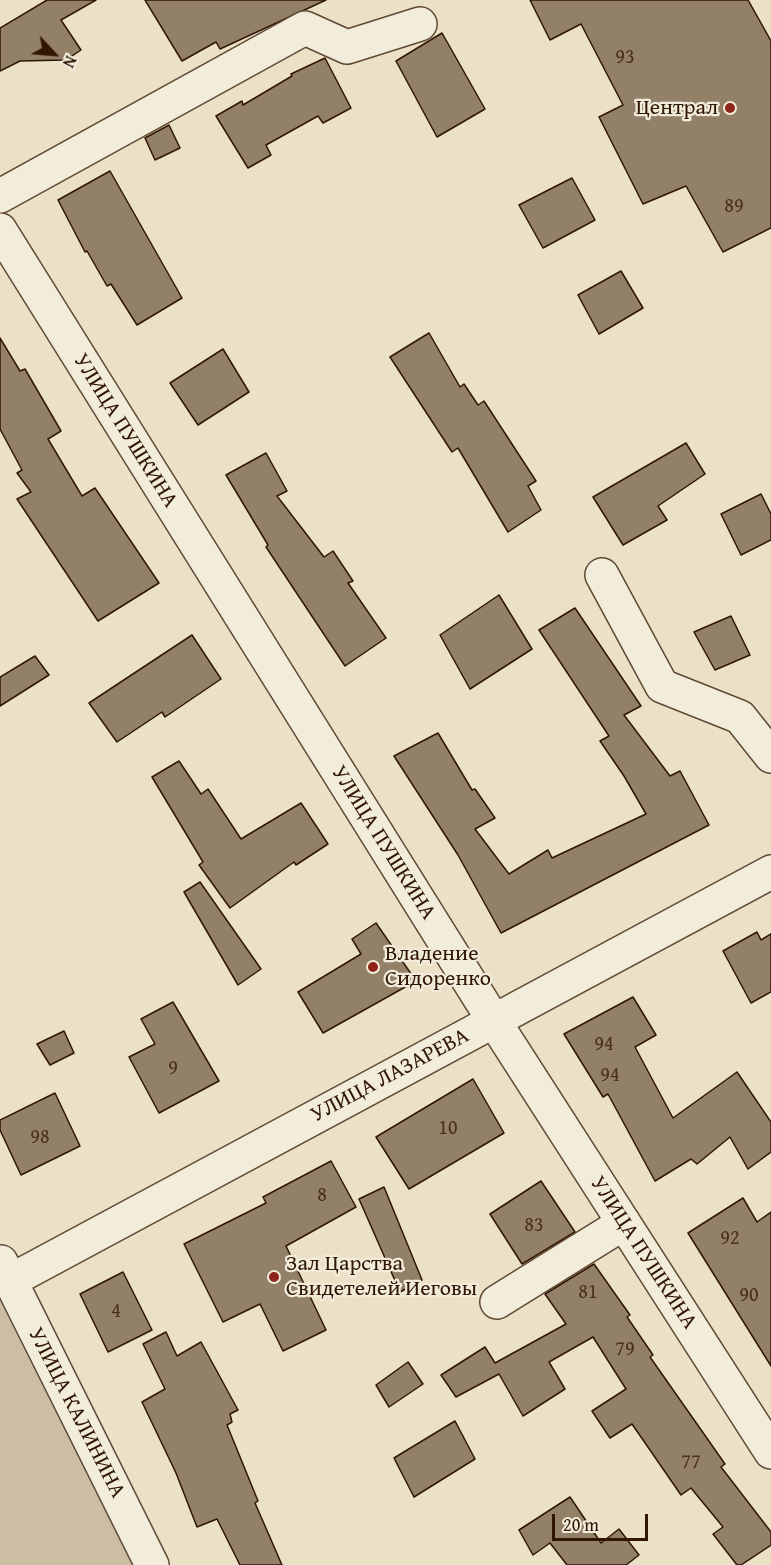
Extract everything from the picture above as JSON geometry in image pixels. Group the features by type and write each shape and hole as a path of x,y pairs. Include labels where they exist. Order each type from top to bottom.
{"street":[{"path":"0,196 305,28 347,47 420,24"},
{"name":"УЛИЦА ПУШКИНА","path":"0,230 494,1021 771,1452"},
{"path":"602,575 662,686 740,717 771,756"},
{"name":"УЛИЦА ЛАЗАРЕВА","path":"5,1271 494,1021 771,872"},
{"path":"497,1302 624,1222"},
{"name":"УЛИЦА КАЛИНИНА","path":"5,1271 152,1565"}],"shaded area":[{"path":"0,1296 132,1565 0,1565"}],"building":[{"path":"47,0 96,0 61,20 81,50 66,60 20,61 0,71 0,28"},
{"path":"145,0 326,0 220,49 216,42 182,61"},
{"path":"530,0 748,0 771,41 771,228 723,252 686,186 643,204 599,117 623,105 581,24 550,40"},
{"path":"442,33 485,109 437,137 396,61"},
{"path":"325,58 351,108 323,123 318,116 266,145 271,155 248,168 216,116 242,101 243,105 292,76 291,74"},
{"path":"169,125 180,148 155,160 145,138"},
{"path":"110,171 182,298 137,325 111,284 107,286 87,251 85,252 58,200"},
{"path":"572,178 595,220 543,248 519,205"},
{"path":"621,271 643,308 599,334 578,295"},
{"path":"429,333 460,387 464,384 478,405 484,401 536,481 528,486 541,510 508,532 458,448 452,452 390,357"},
{"path":"0,338 20,371 25,369 61,431 48,439 82,496 95,488 159,583 98,621 17,499 31,492 17,473 22,470 0,429"},
{"path":"223,349 249,392 198,425 170,383"},
{"path":"686,443 705,474 658,506 667,520 623,545 593,497"},
{"path":"266,453 287,491 277,496 324,557 333,551 353,581 348,583 386,638 345,666 266,547 268,545 226,475"},
{"path":"761,494 771,514 771,540 741,555 721,514"},
{"path":"499,595 532,649 470,689 440,635"},
{"path":"575,608 641,706 624,715 670,776 680,771 709,825 501,933 458,855 394,756 438,733 472,790 475,789 495,818 475,829 509,874 548,850 552,858 646,814 600,741 609,736 539,630"},
{"path":"731,616 750,655 715,670 694,632"},
{"path":"192,635 221,679 165,717 162,712 117,742 89,703"},
{"path":"35,656 49,675 0,706 0,677"},
{"path":"179,761 201,794 208,789 241,839 301,803 328,844 296,865 294,862 230,908 199,865 203,862 152,777"},
{"path":"200,882 261,969 238,985 184,892"},
{"name":"Владение Сидоренко","path":"376,923 416,981 323,1033 298,992 361,954 352,939"},
{"path":"757,932 761,940 771,934 771,992 751,1003 723,951"},
{"path":"633,997 656,1035 635,1047 673,1118 737,1072 771,1122 771,1152 748,1169 730,1137 697,1164 691,1159 655,1181 608,1094 603,1097 564,1034"},
{"path":"173,1002 219,1081 159,1113 129,1057 155,1044 141,1019"},
{"path":"64,1031 74,1053 50,1065 37,1044"},
{"path":"473,1079 504,1133 409,1189 376,1137"},
{"path":"55,1093 80,1146 21,1175 0,1130 0,1120"},
{"path":"331,1161 356,1207 286,1246 326,1330 283,1351 260,1304 223,1322 184,1244 266,1203 263,1197"},
{"path":"541,1181 575,1232 522,1264 490,1214"},
{"path":"384,1187 422,1280 400,1292 359,1199"},
{"path":"743,1198 757,1222 771,1212 771,1366 688,1233"},
{"path":"594,1264 630,1315 627,1317 653,1355 650,1357 725,1464 721,1467 771,1532 771,1545 741,1565 737,1565 713,1534 723,1527 691,1488 681,1495 632,1424 610,1438 592,1411 626,1389 593,1337 549,1362 565,1389 523,1416 499,1374 456,1397 441,1375 485,1347 495,1363 566,1324 545,1294"},
{"path":"123,1272 152,1330 108,1352 80,1294"},
{"path":"166,1332 177,1356 201,1342 238,1410 230,1414 232,1422 227,1425 258,1501 255,1503 282,1565 240,1565 217,1519 197,1527 176,1473 142,1402 165,1389 143,1344"},
{"path":"408,1362 423,1384 389,1407 376,1385"},
{"path":"455,1421 475,1459 414,1497 394,1458"},
{"path":"570,1497 601,1543 619,1529 639,1555 626,1565 567,1565 550,1543 533,1555 519,1530"}],"place":[{"name":"Централ","path":"730,108"},
{"name":"Владение Сидоренко","path":"373,967"},
{"name":"Зал Царства Свидетелей Иеговы","path":"274,1277"}]}
